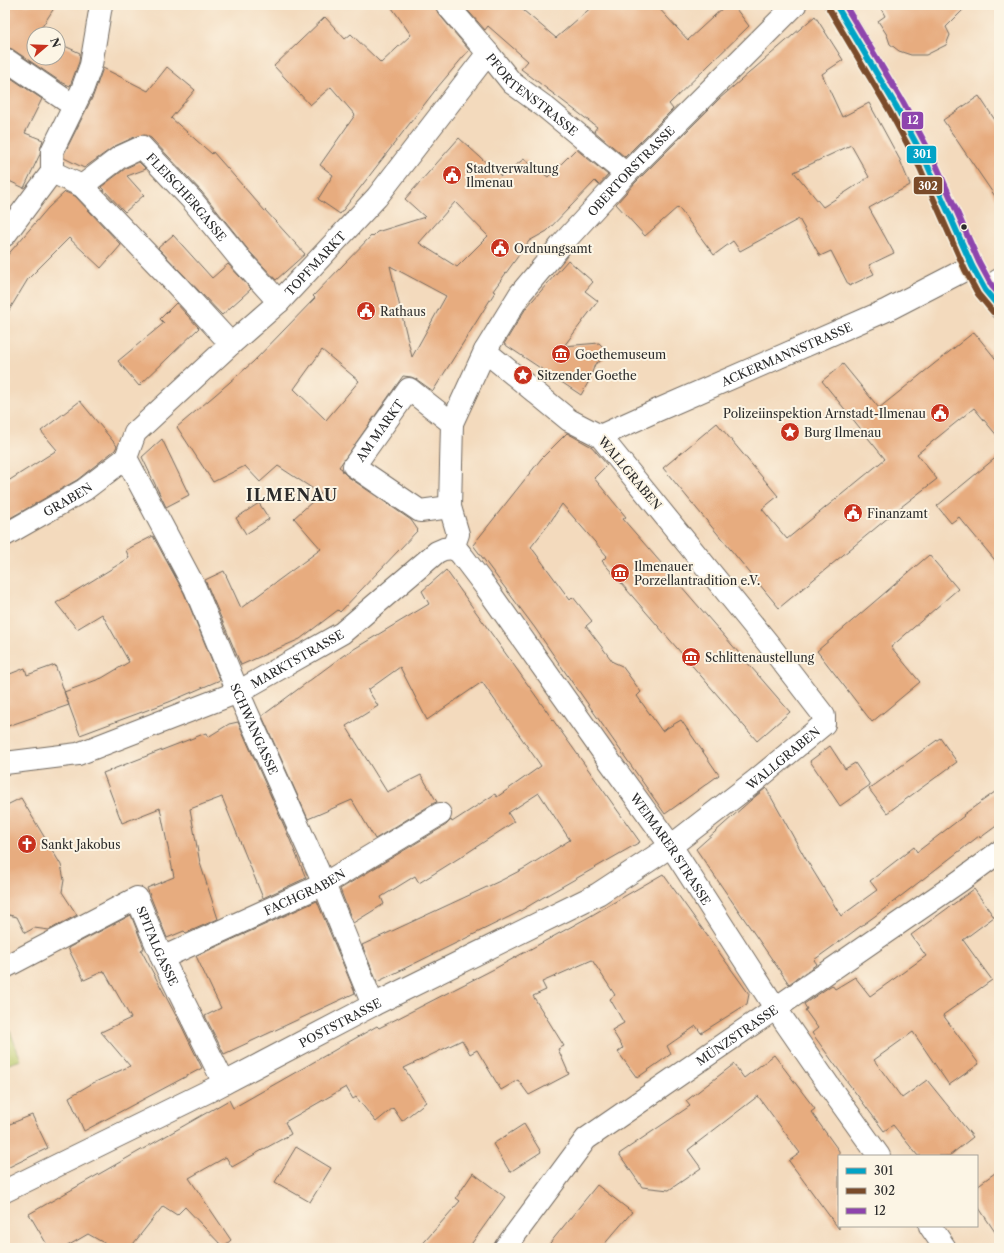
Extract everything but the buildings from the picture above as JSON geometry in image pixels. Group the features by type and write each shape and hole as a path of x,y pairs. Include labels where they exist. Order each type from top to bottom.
{"street":[{"path":"5,235 52,172 52,151 82,90 91,65 101,5"},
{"name":"PFORTENSTRASSE","path":"447,5 512,83 545,107 626,174"},
{"name":"OBERTORSTRASSE","path":"485,351 520,294 562,244 626,174 795,5"},
{"path":"836,5 896,106 927,164 972,266 992,285 999,307"},
{"name":"TOPFMARKT","path":"126,458 135,433 231,344 279,302 377,197 488,53"},
{"path":"5,59 74,106"},
{"name":"FLEISCHERGASSE","path":"82,186 120,157 142,146 192,200 240,260 279,302"},
{"path":"52,172 82,186 176,283 231,344"},
{"name":"ACKERMANNSTRASSE","path":"600,436 887,310 972,266"},
{"path":"453,548 458,534 450,507 452,423 485,351"},
{"name":"WALLGRABEN","path":"485,351 568,420 600,436 767,642 824,716 824,724 761,776 671,846"},
{"name":"AM MARKT","path":"450,507 420,511 354,466 409,389 452,423"},
{"name":"GRABEN","path":"5,534 84,490 126,458"},
{"name":"SCHWANGASSE","path":"126,458 195,588 238,692 324,884 373,1005"},
{"name":"WEIMARER STRASSE","path":"453,548 459,552 485,586 600,749 671,846 776,1009 878,1155"},
{"name":"MARKTSTRASSE","path":"5,763 78,754 238,692 342,633 437,552 444,549 453,548"},
{"name":"FACHGRABEN","path":"162,958 324,884 440,814"},
{"name":"POSTSTRASSE","path":"5,1191 224,1083 373,1005 598,894 671,846"},
{"name":"MÜNZSTRASSE","path":"505,1248 586,1139 960,882 999,852"},
{"name":"SPITALGASSE","path":"5,967 137,898 162,958 224,1083"},
{"path":"931,1227 945,1248"}],"green space":[{"path":"5,1021 21,1060 5,1065"}],"transit line":[{"name":"301","path":"836,5 896,106 927,164 972,266 985,290 999,307"},
{"name":"12","path":"845,5 903,102 934,160 979,262 992,286 999,294"},
{"name":"302","path":"829,9 889,110 920,168 965,270 978,294 993,312"}],"place":[{"name":"Stadtverwaltung Ilmenau","path":"452,175"},
{"name":"Ordnungsamt","path":"500,248"},
{"name":"Rathaus","path":"366,311"},
{"name":"Goethemuseum","path":"561,354"},
{"name":"Sitzender Goethe","path":"523,375"},
{"name":"Polizeiinspektion Arnstadt-Ilmenau","path":"940,413"},
{"name":"Burg Ilmenau","path":"790,432"},
{"name":"Finanzamt","path":"853,513"},
{"name":"Ilmenauer Porzellantradition e.V.","path":"620,573"},
{"name":"Schlittenaustellung","path":"691,657"},
{"name":"Sankt Jakobus","path":"27,844"}],"district":[{"name":"ILMENAU","path":"292,495"}]}
